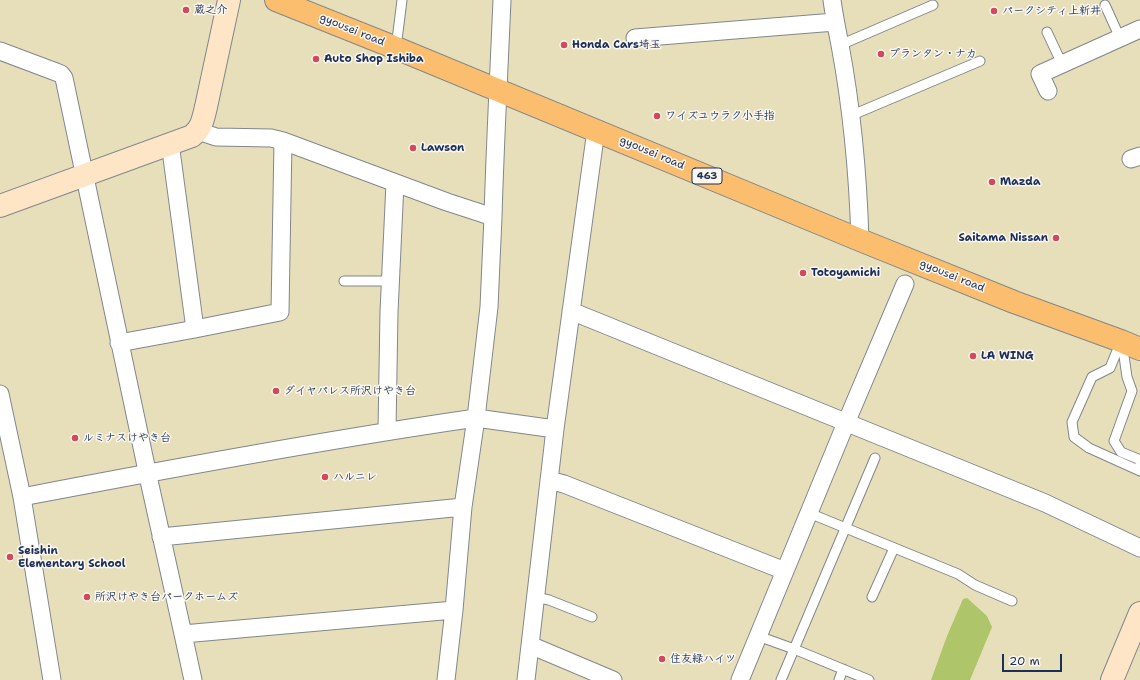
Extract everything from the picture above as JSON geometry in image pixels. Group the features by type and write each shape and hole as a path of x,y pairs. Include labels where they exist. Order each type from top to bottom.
{"highway":[{"name":"gyousei road","path":"276,0 596,130 860,240 1014,302 1131,345"}],"street":[{"path":"0,206 192,136 198,131 202,123 206,107 229,0"},
{"path":"446,680 463,506 476,418 489,307 502,0"},
{"path":"832,0 850,116 856,168 860,240"},
{"path":"635,38 835,22"},
{"path":"1048,91 1040,74 1140,29"},
{"path":"0,52 61,74 64,78 119,343 193,680"},
{"path":"526,680 555,429 596,130"},
{"path":"198,131 216,137 271,138 283,141 447,202 492,217"},
{"path":"119,343 280,312 283,141"},
{"path":"170,143 195,329"},
{"path":"387,430 390,281 395,183"},
{"path":"740,680 905,284"},
{"path":"571,311 1045,503 1140,548"},
{"path":"0,394 3,423 22,497 52,680"},
{"path":"22,497 387,430 476,418 555,429"},
{"path":"549,480 564,484 785,572"},
{"path":"161,537 463,506"},
{"path":"183,634 454,610"},
{"path":"1112,680 1140,613"},
{"path":"530,645 613,680"}],"lane":[{"path":"396,48 402,0"},
{"path":"840,45 933,4"},
{"path":"1105,5 1120,38"},
{"path":"1047,32 1062,64"},
{"path":"850,116 980,61"},
{"path":"344,281 390,281"},
{"path":"1131,345 1127,377 1132,391 1114,441 1121,452 1138,459 1140,462"},
{"path":"1131,345 1110,368 1092,377 1072,422 1074,437 1089,448 1140,471"},
{"path":"781,680 875,458"},
{"path":"809,513 958,574 975,585 1012,600"},
{"path":"872,597 894,548"},
{"path":"535,597 549,600 592,617"},
{"path":"758,636 869,680"},
{"path":"839,680 843,669"}],"green space":[{"path":"967,598 987,616 992,627 970,680 931,680 947,636 963,599"}],"place":[{"name":"蔵之介","path":"186,10"},
{"name":"パークシティ上新井","path":"994,11"},
{"name":"Honda Cars埼玉","path":"564,45"},
{"name":"プランタン・ナカ","path":"881,54"},
{"name":"Auto Shop Ishiba","path":"316,59"},
{"name":"ワイズユウラク小手指","path":"657,116"},
{"name":"Lawson","path":"413,148"},
{"name":"Mazda","path":"992,182"},
{"name":"Saitama Nissan","path":"1056,238"},
{"name":"Totoyamichi","path":"803,273"},
{"name":"LA WING","path":"973,356"},
{"name":"ダイヤパレス所沢けやき台","path":"276,391"},
{"name":"ルミナスけやき台","path":"75,438"},
{"name":"ハルニレ","path":"325,477"},
{"name":"Seishin Elementary School","path":"10,557"},
{"name":"所沢けやき台パークホームズ","path":"87,597"},
{"name":"住友緑ハイツ","path":"662,659"}]}
